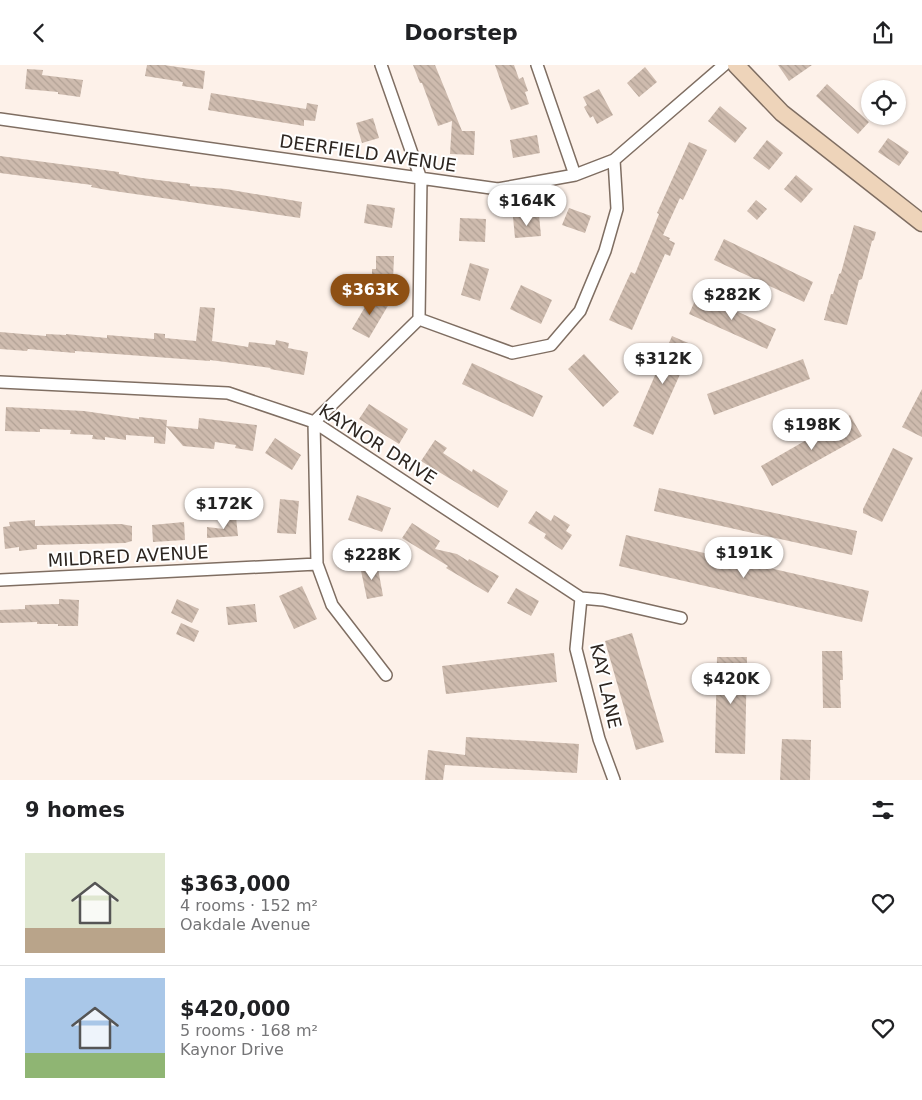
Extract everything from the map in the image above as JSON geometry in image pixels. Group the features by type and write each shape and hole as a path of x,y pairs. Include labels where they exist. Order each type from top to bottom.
{"street":[{"path":"381,65 421,179 419,319 314,422 317,563 332,605 386,675"},
{"path":"537,65 575,175"},
{"name":"DEERFIELD AVENUE","path":"0,119 498,189 575,175 614,160 724,65"},
{"path":"736,65 782,113 922,223"},
{"path":"419,319 512,353 551,345 580,311 605,251 616,209 614,160"},
{"name":"KAYNOR DRIVE","path":"0,382 228,393 314,422 581,598 603,600 681,618"},
{"name":"MILDRED AVENUE","path":"0,580 317,563"},
{"name":"KAY LANE","path":"581,598 576,649 599,739 614,780"}],"building":[{"path":"147,65 164,65 205,71 203,89 182,86 183,82 145,76"},
{"path":"413,65 435,65 462,131 475,131 474,155 450,154 452,121 438,126 422,83 420,83"},
{"path":"495,65 514,65 519,79 523,77 528,91 525,92 529,104 511,110"},
{"path":"778,65 812,65 789,81"},
{"path":"645,67 657,82 639,97 627,83"},
{"path":"27,69 43,70 42,75 83,80 80,97 58,94 58,92 25,89"},
{"path":"827,84 861,115 861,125 866,125 858,134 816,96"},
{"path":"599,89 613,115 597,124 593,116 590,118 584,107 587,105 583,97"},
{"path":"211,93 306,109 307,103 318,105 315,121 304,120 304,126 208,110"},
{"path":"720,106 747,128 735,143 708,121"},
{"path":"373,118 379,138 362,143 356,123"},
{"path":"537,135 540,153 513,158 510,140"},
{"path":"888,138 909,152 899,166 878,152"},
{"path":"767,140 783,153 769,170 753,158"},
{"path":"689,142 707,150 683,200 680,198 663,235 675,243 670,256 665,254 632,330 609,320 631,272 635,274 659,214 657,213"},
{"path":"0,156 119,172 119,174 142,178 190,184 190,186 226,189 302,202 300,218 107,190 91,187 92,185 0,173"},
{"path":"796,175 813,189 801,203 784,189"},
{"path":"756,200 767,209 757,220 747,211"},
{"path":"367,204 395,208 392,228 364,223"},
{"path":"569,208 591,216 585,233 562,225"},
{"path":"539,215 541,236 515,238 513,217"},
{"path":"460,218 486,219 485,242 459,241"},
{"path":"854,225 876,232 862,279 859,280 847,325 824,320 831,294 833,294 839,274 841,273"},
{"path":"724,239 813,282 804,302 714,260"},
{"path":"376,256 394,256 393,280 372,280 372,269 376,269"},
{"path":"470,263 489,269 480,301 461,295"},
{"path":"521,285 552,300 541,324 510,309"},
{"path":"698,294 776,329 767,349 689,314"},
{"path":"372,295 389,304 369,338 352,329"},
{"path":"200,307 215,308 212,341 248,347 249,342 275,345 276,340 289,343 288,348 308,352 304,375 271,368 210,360 75,351 75,353 0,349 0,332 46,336 46,334 66,334 107,338 107,335 154,339 154,333 165,334 165,338 196,341"},
{"path":"672,336 693,345 653,435 633,426"},
{"path":"584,354 619,392 603,407 568,369"},
{"path":"803,359 810,379 714,415 707,394"},
{"path":"472,363 543,396 533,417 462,384"},
{"path":"922,389 922,437 902,427"},
{"path":"369,404 408,429 399,444 359,419"},
{"path":"6,407 84,411 139,419 139,417 167,420 165,444 154,443 154,437 126,435 126,440 105,437 105,440 92,439 93,435 70,434 71,430 40,429 40,432 5,431"},
{"path":"850,415 862,436 772,486 761,466"},
{"path":"199,418 257,425 253,451 235,448 236,445 215,442 214,449 183,446 166,426 198,429"},
{"path":"275,438 301,455 292,470 265,453"},
{"path":"435,440 447,448 443,453 472,472 473,469 508,491 498,508 421,461"},
{"path":"893,448 913,458 882,522 863,513 863,509"},
{"path":"659,488 857,531 852,555 654,511"},
{"path":"357,495 391,508 382,532 348,520"},
{"path":"280,499 299,501 296,534 277,533"},
{"path":"536,511 551,521 554,515 570,525 566,531 572,535 562,550 544,538 546,534 528,523"},
{"path":"236,517 238,536 207,538 207,527 224,529 226,518"},
{"path":"35,520 35,526 121,524 132,526 132,541 125,543 37,545 37,549 19,551 19,547 5,549 3,527 10,526 9,522"},
{"path":"184,522 185,540 153,542 152,525"},
{"path":"412,523 440,541 435,549 457,554 468,561 469,559 499,576 488,593 446,568 448,566 402,538"},
{"path":"626,535 869,591 862,622 619,566"},
{"path":"377,563 383,596 367,599 360,566"},
{"path":"302,586 317,619 294,629 279,596"},
{"path":"516,588 539,601 531,616 507,603"},
{"path":"59,599 79,600 78,626 37,624 37,622 0,623 0,610 25,609 25,605 59,604"},
{"path":"177,599 199,609 192,623 171,613"},
{"path":"255,604 257,622 228,625 226,607"},
{"path":"181,623 199,631 194,642 176,634"},
{"path":"632,633 664,742 636,750 605,641"},
{"path":"822,651 842,651 843,680 840,680 841,708 823,708"},
{"path":"554,653 557,682 446,694 442,666"},
{"path":"717,657 747,657 745,754 715,753"},
{"path":"466,737 579,744 577,773 445,765 443,780 425,780 428,750 465,755"},
{"path":"782,739 811,740 810,780 780,780"}]}
